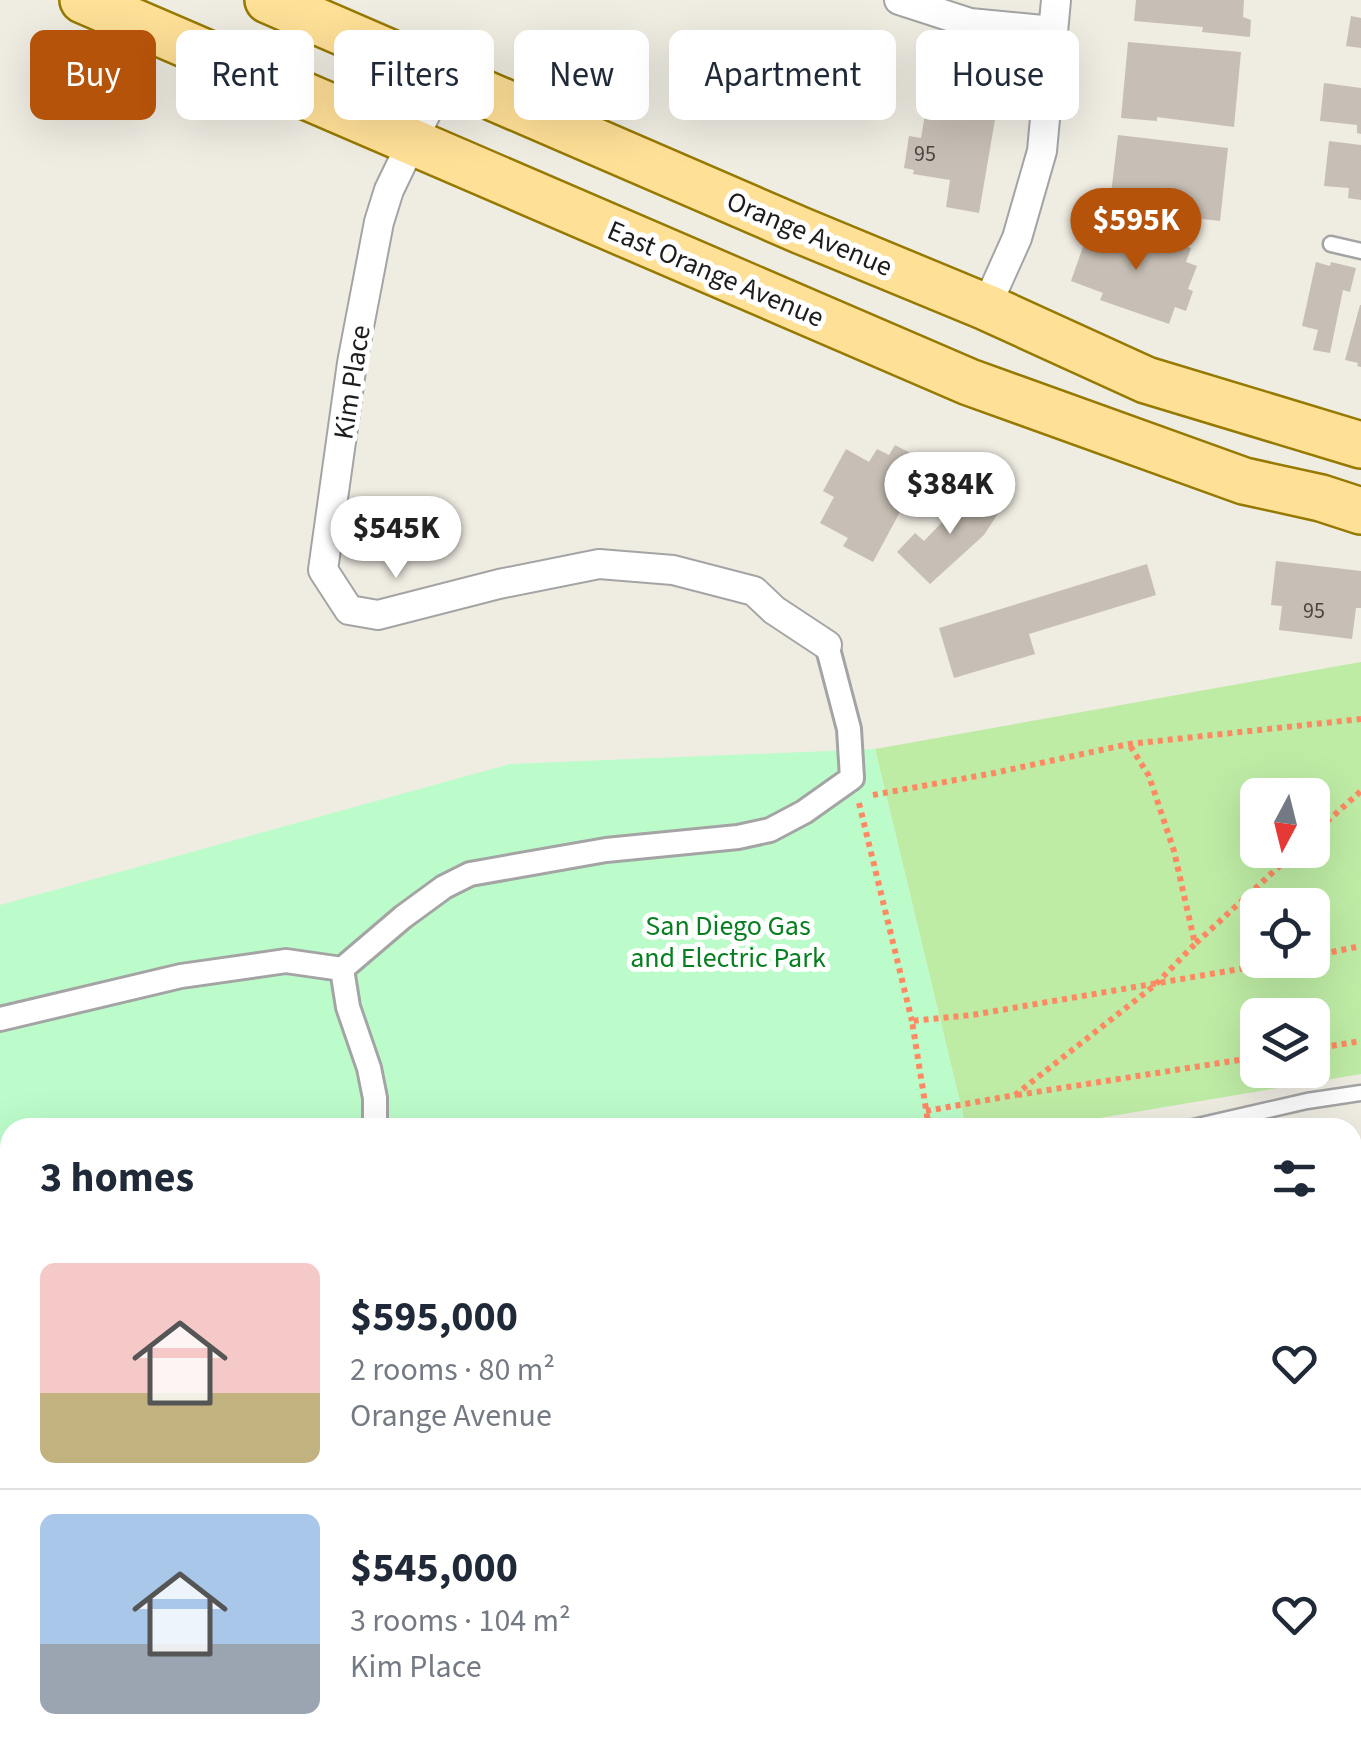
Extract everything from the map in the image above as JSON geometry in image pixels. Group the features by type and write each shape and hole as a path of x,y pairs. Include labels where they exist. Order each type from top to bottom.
{"main road":[{"name":"East Orange Avenue","path":"83,0 955,376 1244,481 1321,498 1361,512"},
{"name":"Orange Avenue","path":"268,0 337,30"},
{"name":"Orange Avenue","path":"494,98 986,306 1146,380 1361,445"},
{"path":"955,376 986,306"}],"street":[{"path":"899,0 970,24 1041,30"},
{"path":"1053,30 1056,0"},
{"name":"Kim Place","path":"423,120 379,222 352,363 323,570 350,610 378,616 499,584 599,564 673,570 754,591 774,610 827,645"},
{"path":"986,306 1016,238 1042,151 1045,120"},
{"path":"0,1019 181,976 286,961 342,969 403,916 470,874 606,850 770,830 804,812 852,778 849,729 827,645"},
{"path":"342,969 348,1007 369,1068 375,1118"}],"lane":[{"path":"1331,244 1361,251"},
{"path":"1231,1118 1307,1100 1361,1093"}],"path":[{"path":"927,1118 912,1021 857,798 1129,744 1361,720"},
{"path":"1129,744 1149,776 1174,850 1195,944"},
{"path":"1330,819 1361,791"},
{"path":"1015,1095 1155,985 1277,868"},
{"path":"1330,952 1361,946"},
{"path":"912,1021 972,1015 1240,969"},
{"path":"1330,1046 1361,1041"},
{"path":"926,1111 1240,1060"}],"green space":[{"path":"1361,662 1361,1074 1330,1079 1330,998 1240,998 1240,1088 1278,1088 1099,1118 964,1118 875,749"},
{"name":"San Diego Gas and Electric Park","path":"875,749 964,1118 0,1118 0,905 510,764"}],"building":[{"path":"1136,0 1244,0 1243,17 1251,20 1250,37 1202,32 1203,27 1134,21"},
{"path":"1351,16 1361,18 1361,48 1346,46"},
{"path":"1128,42 1241,52 1234,127 1157,117 1157,121 1121,118"},
{"path":"1324,83 1361,88 1361,134 1357,133 1357,125 1320,121"},
{"path":"924,120 995,120 979,213 946,207 950,180 913,174 914,170 904,168 909,136 921,138"},
{"path":"1118,135 1228,148 1220,221 1177,216 1178,210 1110,202"},
{"path":"1329,141 1361,145 1361,200 1348,198 1349,188 1324,186"},
{"path":"1092,221 1169,249 1171,242 1191,248 1186,262 1197,266 1188,289 1193,291 1186,311 1175,307 1169,324 1100,300 1103,293 1071,281"},
{"path":"1316,262 1356,268 1350,292 1343,290 1330,353 1313,350 1318,330 1302,326"},
{"path":"1361,305 1361,367 1345,360"},
{"path":"895,445 918,457 911,469 930,480 917,504 907,499 873,562 843,546 848,538 820,523 834,497 823,491 846,449 869,462 877,449 889,455"},
{"path":"975,488 999,512 984,535 930,584 897,552 915,533 924,541"},
{"path":"1276,561 1361,571 1361,608 1356,608 1352,639 1279,630 1282,606 1271,605"},
{"path":"1147,564 1156,595 1029,634 1035,654 954,678 939,628"}]}
